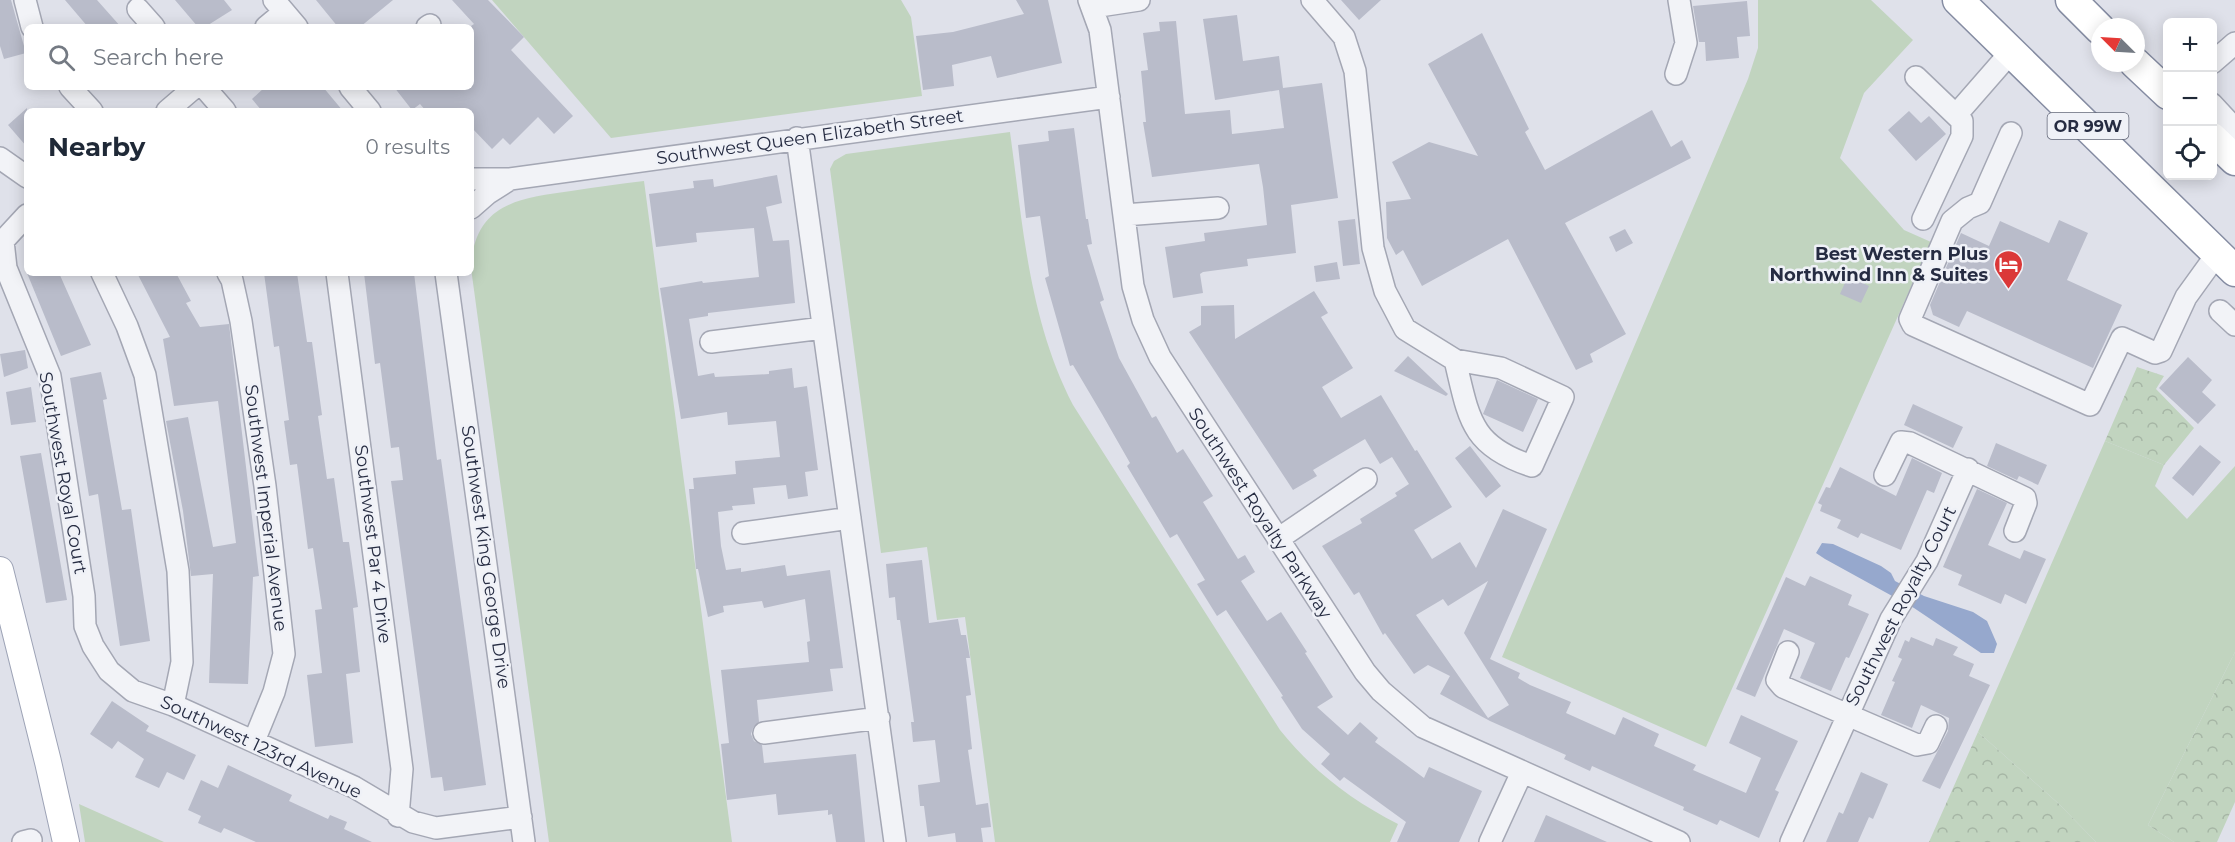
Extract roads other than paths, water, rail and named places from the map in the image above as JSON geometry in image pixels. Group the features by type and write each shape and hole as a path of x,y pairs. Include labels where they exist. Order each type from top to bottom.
{"highway":[{"name":"OR 99W","path":"1958,0 2226,262"},
{"path":"2071,0 2091,20"},
{"path":"2145,72 2163,89"},
{"path":"2217,143 2235,160"}],"main road":[{"path":"1,577 66,842"}],"street":[{"path":"25,0 31,24"},
{"path":"1091,4 1139,0"},
{"path":"1312,0 1344,37 1355,71 1373,248 1385,291 1405,329 1455,360 1501,368 1563,397 1532,466 1493,449 1477,432 1468,414 1455,360"},
{"path":"1676,74 1686,43 1679,0"},
{"name":"Southwest Royalty Parkway","path":"1091,4 1100,30 1133,285 1143,320 1160,357 1334,627 1381,692 1423,727 1679,842"},
{"path":"138,9 151,24"},
{"path":"270,24 285,13"},
{"path":"2217,61 2235,43"},
{"path":"1956,115 2011,52"},
{"path":"2145,66 2163,71"},
{"path":"1916,77 1962,121 1962,136 1923,219"},
{"path":"73,90 89,108"},
{"path":"170,108 192,90"},
{"path":"207,90 222,108"},
{"path":"355,90 368,108"},
{"name":"Southwest Queen Elizabeth Street","path":"474,179 510,179 1109,97"},
{"path":"2217,109 2235,129"},
{"path":"2011,133 1980,203 1952,221 1910,319 1913,325 2090,405 2122,338 2156,353 2161,351 2186,297 2226,262"},
{"path":"797,138 879,718 894,842"},
{"path":"0,158 24,175"},
{"name":"Southwest Queen Elizabeth Street","path":"474,205 486,194 510,179"},
{"path":"1124,215 1218,208"},
{"name":"Southwest Royal Court","path":"24,218 3,241 6,268 50,376 84,596 85,626 93,646 109,671"},
{"path":"103,276 127,326 145,375 178,571 182,662 173,705"},
{"name":"Southwest Imperial Avenue","path":"230,276 241,321 265,486 284,654 274,692 254,741"},
{"name":"Southwest Par 4 Drive","path":"337,276 402,769 398,816"},
{"name":"Southwest King George Drive","path":"446,276 524,842"},
{"path":"711,342 823,328"},
{"path":"1885,475 1897,447 1905,442 1968,469 2025,498 2026,503 2015,531"},
{"name":"Southwest Royalty Court","path":"1791,842 1846,714 1899,603 1919,576 1968,469"},
{"path":"1278,539 1366,479"},
{"path":"743,533 850,518"},
{"path":"1788,652 1778,674 1779,683 1924,746 1928,743 1936,726"},
{"name":"Southwest 123rd Avenue","path":"109,671 133,691 173,705 354,787 398,816 436,828 521,817"},
{"path":"764,733 879,718"},
{"path":"1491,842 1522,772"}],"water":[{"path":"1822,543 1833,544 1881,566 1891,573 1895,581 1924,596 1973,612 1987,621 1997,644 1994,653 1981,653 1914,608 1825,559 1816,553"}],"place":[{"name":"Best Western Plus Northwind Inn & Suites","path":"2009,290"}]}
